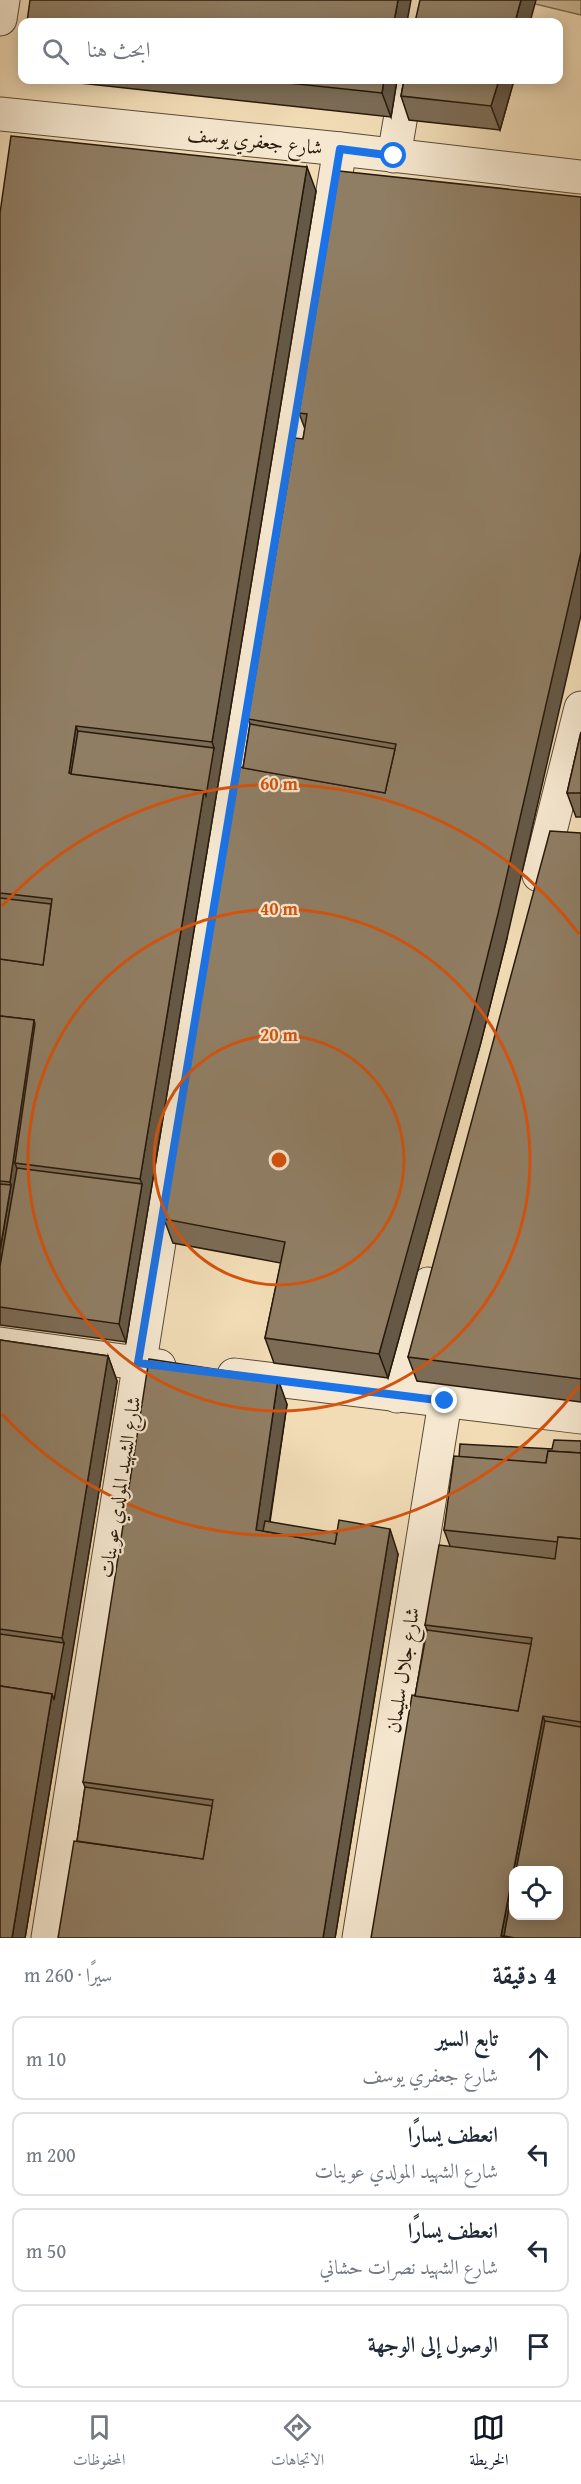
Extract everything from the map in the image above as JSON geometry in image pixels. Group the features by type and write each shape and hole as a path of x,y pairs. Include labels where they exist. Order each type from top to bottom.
{"street":[{"path":"0,19 3,0"},
{"path":"394,156 406,84"},
{"name":"شارع جعفري يوسف","path":"0,114 340,149 581,177"},
{"name":"شارع الشهيد المولدي عوينات","path":"48,1938 138,1363 340,149"},
{"path":"531,904 565,837 581,708"},
{"path":"397,1396 435,1258"},
{"path":"0,1344 197,1371 581,1417"},
{"name":"شارع جلال سليمان","path":"359,1938 445,1401"}],"shaded area":[{"path":"535,0 581,0 581,15 535,4"}],"building":[{"path":"30,0 398,0 395,18 28,18"},
{"path":"420,0 521,0 516,18 416,18"},
{"path":"298,84 383,84 382,93"},
{"path":"403,84 498,84 491,106 401,96"},
{"path":"11,136 307,167 212,742 76,726 69,773 204,791 140,1179 15,1163 35,1024 34,1020 0,1016 0,959 43,965 52,899 0,893 0,213"},
{"path":"339,171 581,197 581,552 472,1018 379,1354 265,1338 285,1242 164,1219 240,767 385,793 396,744 248,719 295,438 303,439 307,414 299,413"},
{"path":"250,724 395,749 385,793 243,768"},
{"path":"78,731 214,748 206,796 204,791 71,774"},
{"path":"581,732 581,793 567,793"},
{"path":"550,831 581,833 581,1379 408,1357"},
{"path":"0,898 51,904 43,965 0,959"},
{"path":"0,1016 34,1020 10,1182 0,1181"},
{"path":"17,1168 142,1184 119,1324 0,1307 0,1266"},
{"path":"0,1184 11,1185 0,1250"},
{"path":"0,1340 108,1356 62,1638 0,1629"},
{"path":"149,1359 278,1379 256,1530 335,1544 339,1520 390,1529 323,1938 58,1938 74,1841 203,1859 213,1800 83,1782"},
{"path":"554,1440 581,1441 581,1453 548,1451 546,1463 459,1457 460,1444 552,1449"},
{"path":"548,1451 581,1453 581,1539 558,1537 558,1542 444,1530 454,1456 546,1463"},
{"path":"265,1521 337,1533 335,1544 263,1531"},
{"path":"558,1537 581,1539 581,1722 543,1716 514,1866 509,1866 509,1894 501,1936 515,1938 371,1938 412,1695 518,1711 532,1638 425,1625 439,1545 555,1559"},
{"path":"427,1630 531,1644 518,1711 415,1696"},
{"path":"0,1634 64,1643 54,1700 52,1694 0,1686"},
{"path":"0,1686 52,1694 12,1938 0,1938"},
{"path":"545,1721 581,1727 581,1938 504,1936 509,1908 509,1920 563,1920 563,1866 517,1866"},
{"path":"85,1787 212,1806 203,1859 77,1841"}],"route":[{"path":"394,156 340,149 138,1363 445,1401"}]}
